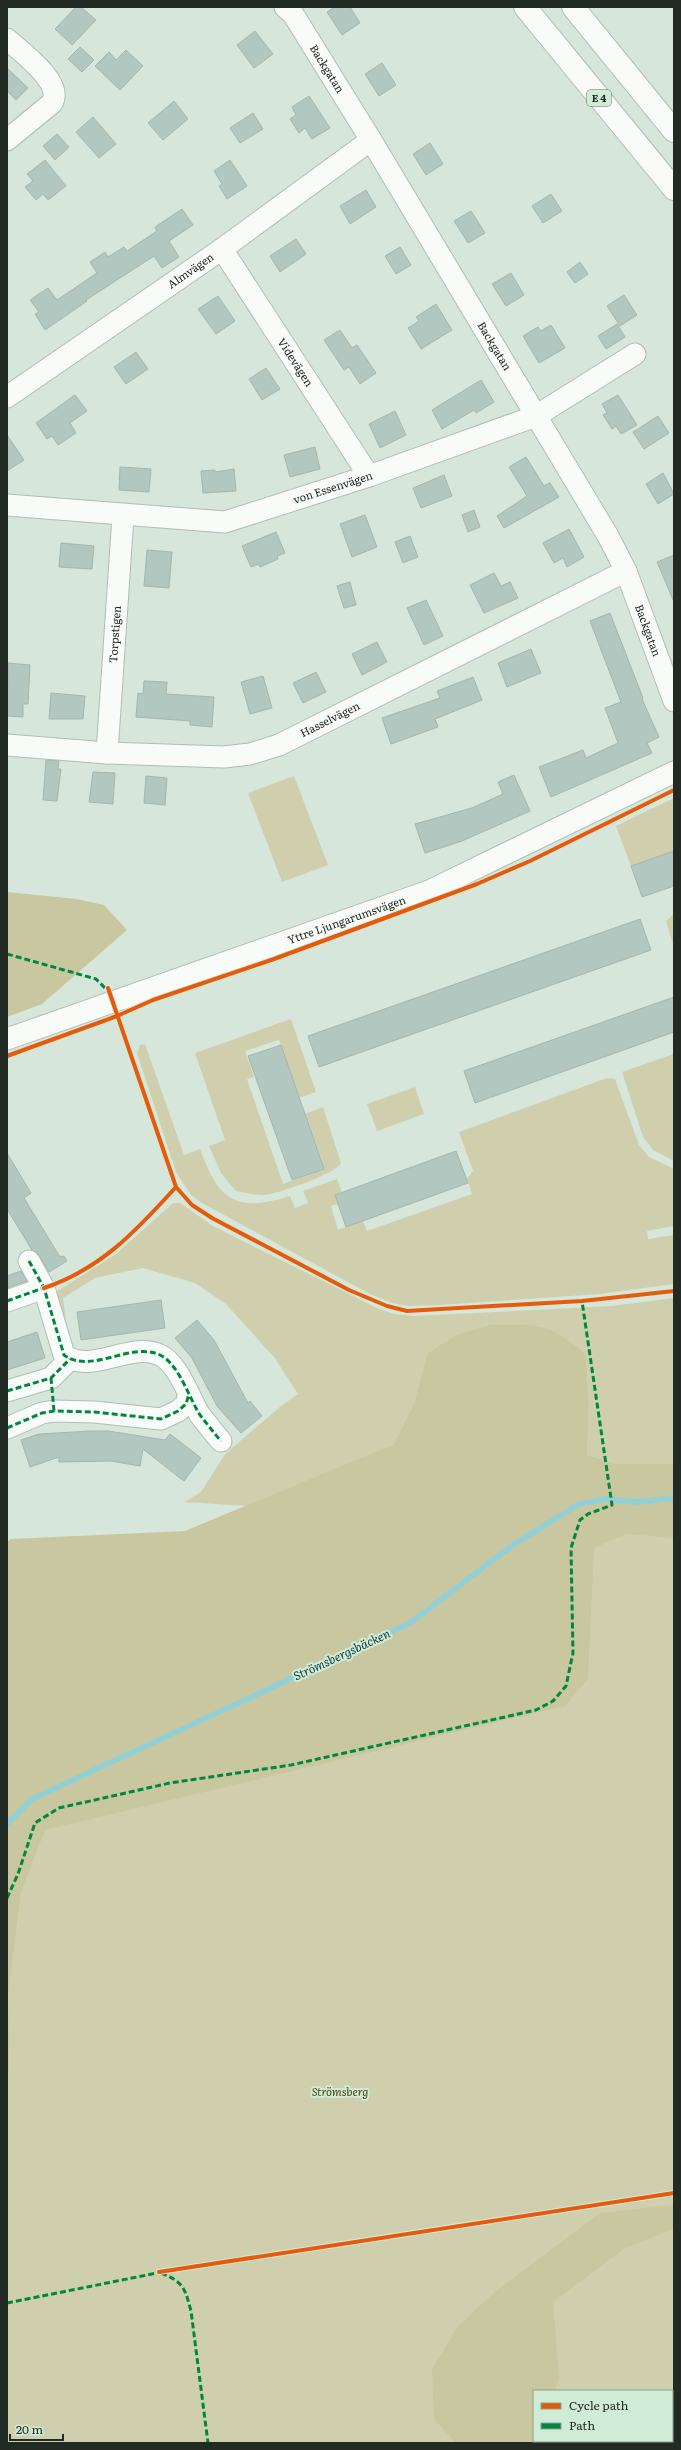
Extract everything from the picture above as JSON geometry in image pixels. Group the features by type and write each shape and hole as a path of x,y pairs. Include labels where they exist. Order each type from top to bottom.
{"highway":[{"name":"E 4","path":"525,7 674,189"},
{"path":"573,7 674,131"}],"street":[{"name":"Backgatan","path":"285,7 292,14 371,140 608,536 626,570 674,701"},
{"path":"7,39 50,80 55,94 52,103 7,140"},
{"name":"Almvägen","path":"7,397 222,249 371,140"},
{"name":"Videvägen","path":"222,249 369,476"},
{"name":"von Essenvägen","path":"7,505 123,516 225,522 369,476 536,416 635,354"},
{"name":"Torpstigen","path":"107,753 123,516"},
{"name":"Hasselvägen","path":"7,745 107,753 224,758 250,754 279,745 626,570"},
{"name":"Yttre Ljungarumsvägen","path":"7,1039 429,891 674,772"},
{"path":"29,1261 44,1288 64,1355 82,1361 144,1352 160,1355 168,1361 200,1414 221,1441"},
{"path":"7,1302 44,1288"},
{"path":"7,1391 51,1378 70,1358"},
{"path":"51,1378 54,1411"},
{"path":"7,1428 42,1412 54,1411 94,1412 161,1419 178,1411 186,1404 189,1394"}],"green space":[{"path":"294,776 328,865 282,882 248,793"},
{"path":"674,798 674,851 631,866 616,826"},
{"path":"674,914 674,948 666,921"},
{"path":"291,1019 316,1092 299,1098 279,1040 245,1051 254,1077 247,1079 283,1184 324,1169 305,1114 323,1107 341,1163 318,1178 271,1194 257,1195 236,1191 221,1173 209,1146 225,1140 195,1053"},
{"path":"145,1044 184,1155 200,1149 214,1181 232,1198 243,1202 256,1203 290,1196 295,1208 308,1203 303,1191 337,1179 342,1192 335,1195 338,1204 331,1206 338,1230 363,1221 367,1231 472,1194 467,1179 473,1171 459,1132 607,1078 615,1079 639,1145 649,1157 674,1169 674,1226 647,1231 648,1239 674,1235 674,1284 600,1294 439,1305 408,1306 392,1303 370,1294 202,1203 191,1195 176,1172 137,1053 140,1045"},
{"path":"674,1054 674,1161 653,1150 643,1137 622,1072"},
{"path":"415,1087 424,1114 377,1131 367,1104"},
{"path":"173,1203 180,1203 213,1226 377,1308 394,1314 415,1316 611,1306 674,1298 674,1464 617,1464 587,1455 589,1405 586,1355 427,1354 414,1403 394,1444 246,1506 185,1502 201,1492 225,1454 281,1406 298,1394 274,1357 226,1304 195,1283 143,1268 95,1278 63,1298 67,1329 73,1354 53,1294 116,1254"},
{"name":"Strömsberg","path":"674,1466 674,2443 7,2443 7,1793"}],"shaded area":[{"path":"7,892 76,899 104,905 127,930 42,1004 7,1017"},
{"path":"490,1325 542,1327 562,1336 586,1355 589,1405 587,1455 617,1464 674,1464 674,1538 627,1534 594,1548 588,1679 565,1706 45,1830 21,1892 8,1994 9,2068 7,2080 7,1542 11,1539 185,1531 394,1444 414,1403 427,1354 456,1335"},
{"path":"674,2205 674,2229 625,2248 553,2302 559,2377 555,2390 533,2390 533,2439 527,2443 456,2443 434,2419 432,2369 458,2326 496,2291 600,2213"}],"building":[{"path":"76,7 81,7 96,20 72,45 55,29"},
{"path":"335,7 350,7 360,23 342,35 327,12"},
{"path":"255,31 273,54 254,68 237,45"},
{"path":"80,47 94,60 82,72 68,59"},
{"path":"126,50 143,66 120,90 95,66 109,52 116,60"},
{"path":"382,63 396,85 379,96 365,74"},
{"path":"7,68 28,88 16,100 7,91"},
{"path":"309,96 330,128 312,139 305,128 299,133 290,119 296,115 292,107"},
{"path":"174,101 188,119 163,140 148,123"},
{"path":"253,113 263,129 240,143 230,128"},
{"path":"93,117 116,144 99,158 76,132"},
{"path":"57,134 69,147 55,160 43,146"},
{"path":"430,143 443,164 426,175 413,154"},
{"path":"45,160 66,186 48,200 43,194 36,200 25,187 33,181 27,174"},
{"path":"230,160 247,186 227,199 219,186 222,184 214,171"},
{"path":"366,190 376,207 350,224 340,206"},
{"path":"551,194 562,211 543,223 532,206"},
{"path":"182,209 193,225 169,241 179,257 162,268 154,256 86,300 87,301 45,330 35,314 39,312 30,300 48,288 57,300 97,273 90,262 105,252 108,257 124,247 127,251 157,231 155,227"},
{"path":"471,211 485,233 468,243 454,221"},
{"path":"296,239 306,254 280,272 270,256"},
{"path":"400,247 411,265 396,274 385,256"},
{"path":"580,262 588,274 575,283 567,272"},
{"path":"511,273 524,295 506,306 492,284"},
{"path":"624,295 637,315 620,326 607,306"},
{"path":"218,296 235,321 216,334 198,309"},
{"path":"436,304 452,330 421,349 408,328 419,321 416,317"},
{"path":"617,324 625,337 606,349 598,336"},
{"path":"551,325 565,348 539,363 523,336 538,327 541,331"},
{"path":"340,330 352,348 357,345 376,373 360,384 349,367 344,370 324,340"},
{"path":"136,352 148,369 126,384 114,367"},
{"path":"266,368 280,389 262,400 249,379"},
{"path":"481,380 494,402 476,413 474,410 442,429 432,410"},
{"path":"75,395 87,411 70,423 76,433 58,445 52,436 47,439 36,423"},
{"path":"618,395 637,425 621,434 616,426 612,429 603,415 607,413 602,404"},
{"path":"395,411 406,435 380,448 369,424"},
{"path":"658,416 669,433 644,449 633,432"},
{"path":"7,435 24,460 7,471"},
{"path":"315,447 320,469 290,477 284,455"},
{"path":"526,457 544,486 550,483 559,497 504,528 497,516 527,496 509,467"},
{"path":"120,467 151,469 149,492 119,490"},
{"path":"234,469 236,491 203,493 201,471 215,470 215,472"},
{"path":"663,473 674,494 658,504 646,484"},
{"path":"444,475 452,496 421,508 413,488"},
{"path":"474,510 480,527 468,532 462,515"},
{"path":"365,515 377,547 352,557 340,524"},
{"path":"569,529 584,557 567,567 563,558 554,563 543,543"},
{"path":"276,532 285,553 277,556 278,559 260,567 259,564 251,567 242,546"},
{"path":"410,536 418,557 403,563 395,542"},
{"path":"61,543 94,546 92,569 59,567"},
{"path":"147,550 172,552 169,588 144,586"},
{"path":"674,555 674,602 657,562"},
{"path":"494,573 501,586 510,582 518,598 484,613 470,585"},
{"path":"350,582 356,605 344,608 337,586"},
{"path":"426,600 443,636 424,645 407,608"},
{"path":"610,613 643,698 642,699 659,737 647,743 652,753 551,797 539,767 583,750 586,758 618,743 605,708 621,702 590,621"},
{"path":"377,642 387,662 362,675 352,654"},
{"path":"531,649 541,673 507,687 498,663"},
{"path":"8,663 30,665 28,704 23,704 23,717 7,716"},
{"path":"316,672 326,692 303,703 293,683"},
{"path":"263,676 272,708 250,714 241,682"},
{"path":"473,677 482,700 435,719 438,727 391,744 382,718 440,698 437,691"},
{"path":"144,681 167,682 166,694 214,697 212,727 190,725 190,721 136,717 138,693 143,694"},
{"path":"51,693 85,696 83,719 49,719"},
{"path":"46,760 59,761 58,769 61,769 57,801 43,800"},
{"path":"93,772 115,773 113,804 89,802"},
{"path":"514,775 530,811 462,841 425,853 415,824 472,808 503,794 498,782"},
{"path":"146,776 167,778 165,805 144,803"},
{"path":"674,851 674,886 642,897 631,866"},
{"path":"640,919 651,950 319,1067 308,1036"},
{"path":"674,997 674,1032 475,1103 464,1071"},
{"path":"281,1045 324,1169 292,1180 248,1056"},
{"path":"456,1151 468,1183 346,1227 335,1195"},
{"path":"7,1153 31,1193 24,1198 60,1257 64,1256 67,1261 49,1272 39,1255 32,1250 7,1209"},
{"path":"21,1271 27,1281 7,1288 7,1276"},
{"path":"161,1300 165,1328 81,1340 77,1312"},
{"path":"197,1320 214,1340 248,1403 250,1401 262,1416 241,1433 217,1406 192,1358 175,1338"},
{"path":"37,1332 45,1358 7,1370 7,1342"},
{"path":"108,1431 165,1440 170,1434 201,1458 184,1481 143,1449 140,1466 111,1461 59,1462 59,1457 30,1467 21,1440 39,1434"}],"waterway":[{"name":"Strömsbergsbäcken","path":"7,1824 32,1799 410,1623 513,1545 579,1504 605,1499 636,1502 674,1498"}],"marked path":[{"path":"7,954 96,979 108,991"},
{"path":"29,1261 44,1288 64,1355 75,1360 86,1361 99,1360 137,1352 149,1352 160,1355 167,1359 178,1373 200,1415 221,1441"},
{"path":"7,1301 46,1287"},
{"path":"7,1898 18,1874 35,1823 59,1808 170,1783 291,1765 536,1710 553,1701 566,1686 573,1653 571,1548 580,1520 588,1514 612,1505 582,1301"},
{"path":"7,1391 51,1378 70,1359"},
{"path":"51,1378 54,1411"},
{"path":"7,1428 42,1413 54,1411 94,1412 161,1419 178,1411 186,1404 189,1394"},
{"path":"7,2303 162,2272"},
{"path":"161,2273 169,2276 179,2283 185,2292 189,2303 208,2443"}],"cycle path":[{"path":"7,1056 117,1016 153,1000 274,959 477,884 530,861 674,790"},
{"path":"108,988 176,1187 192,1205 212,1218 349,1290 387,1306 407,1311 582,1301 674,1291"},
{"path":"44,1288 83,1270 116,1247 147,1219 176,1187"},
{"path":"159,2272 674,2193"}]}
